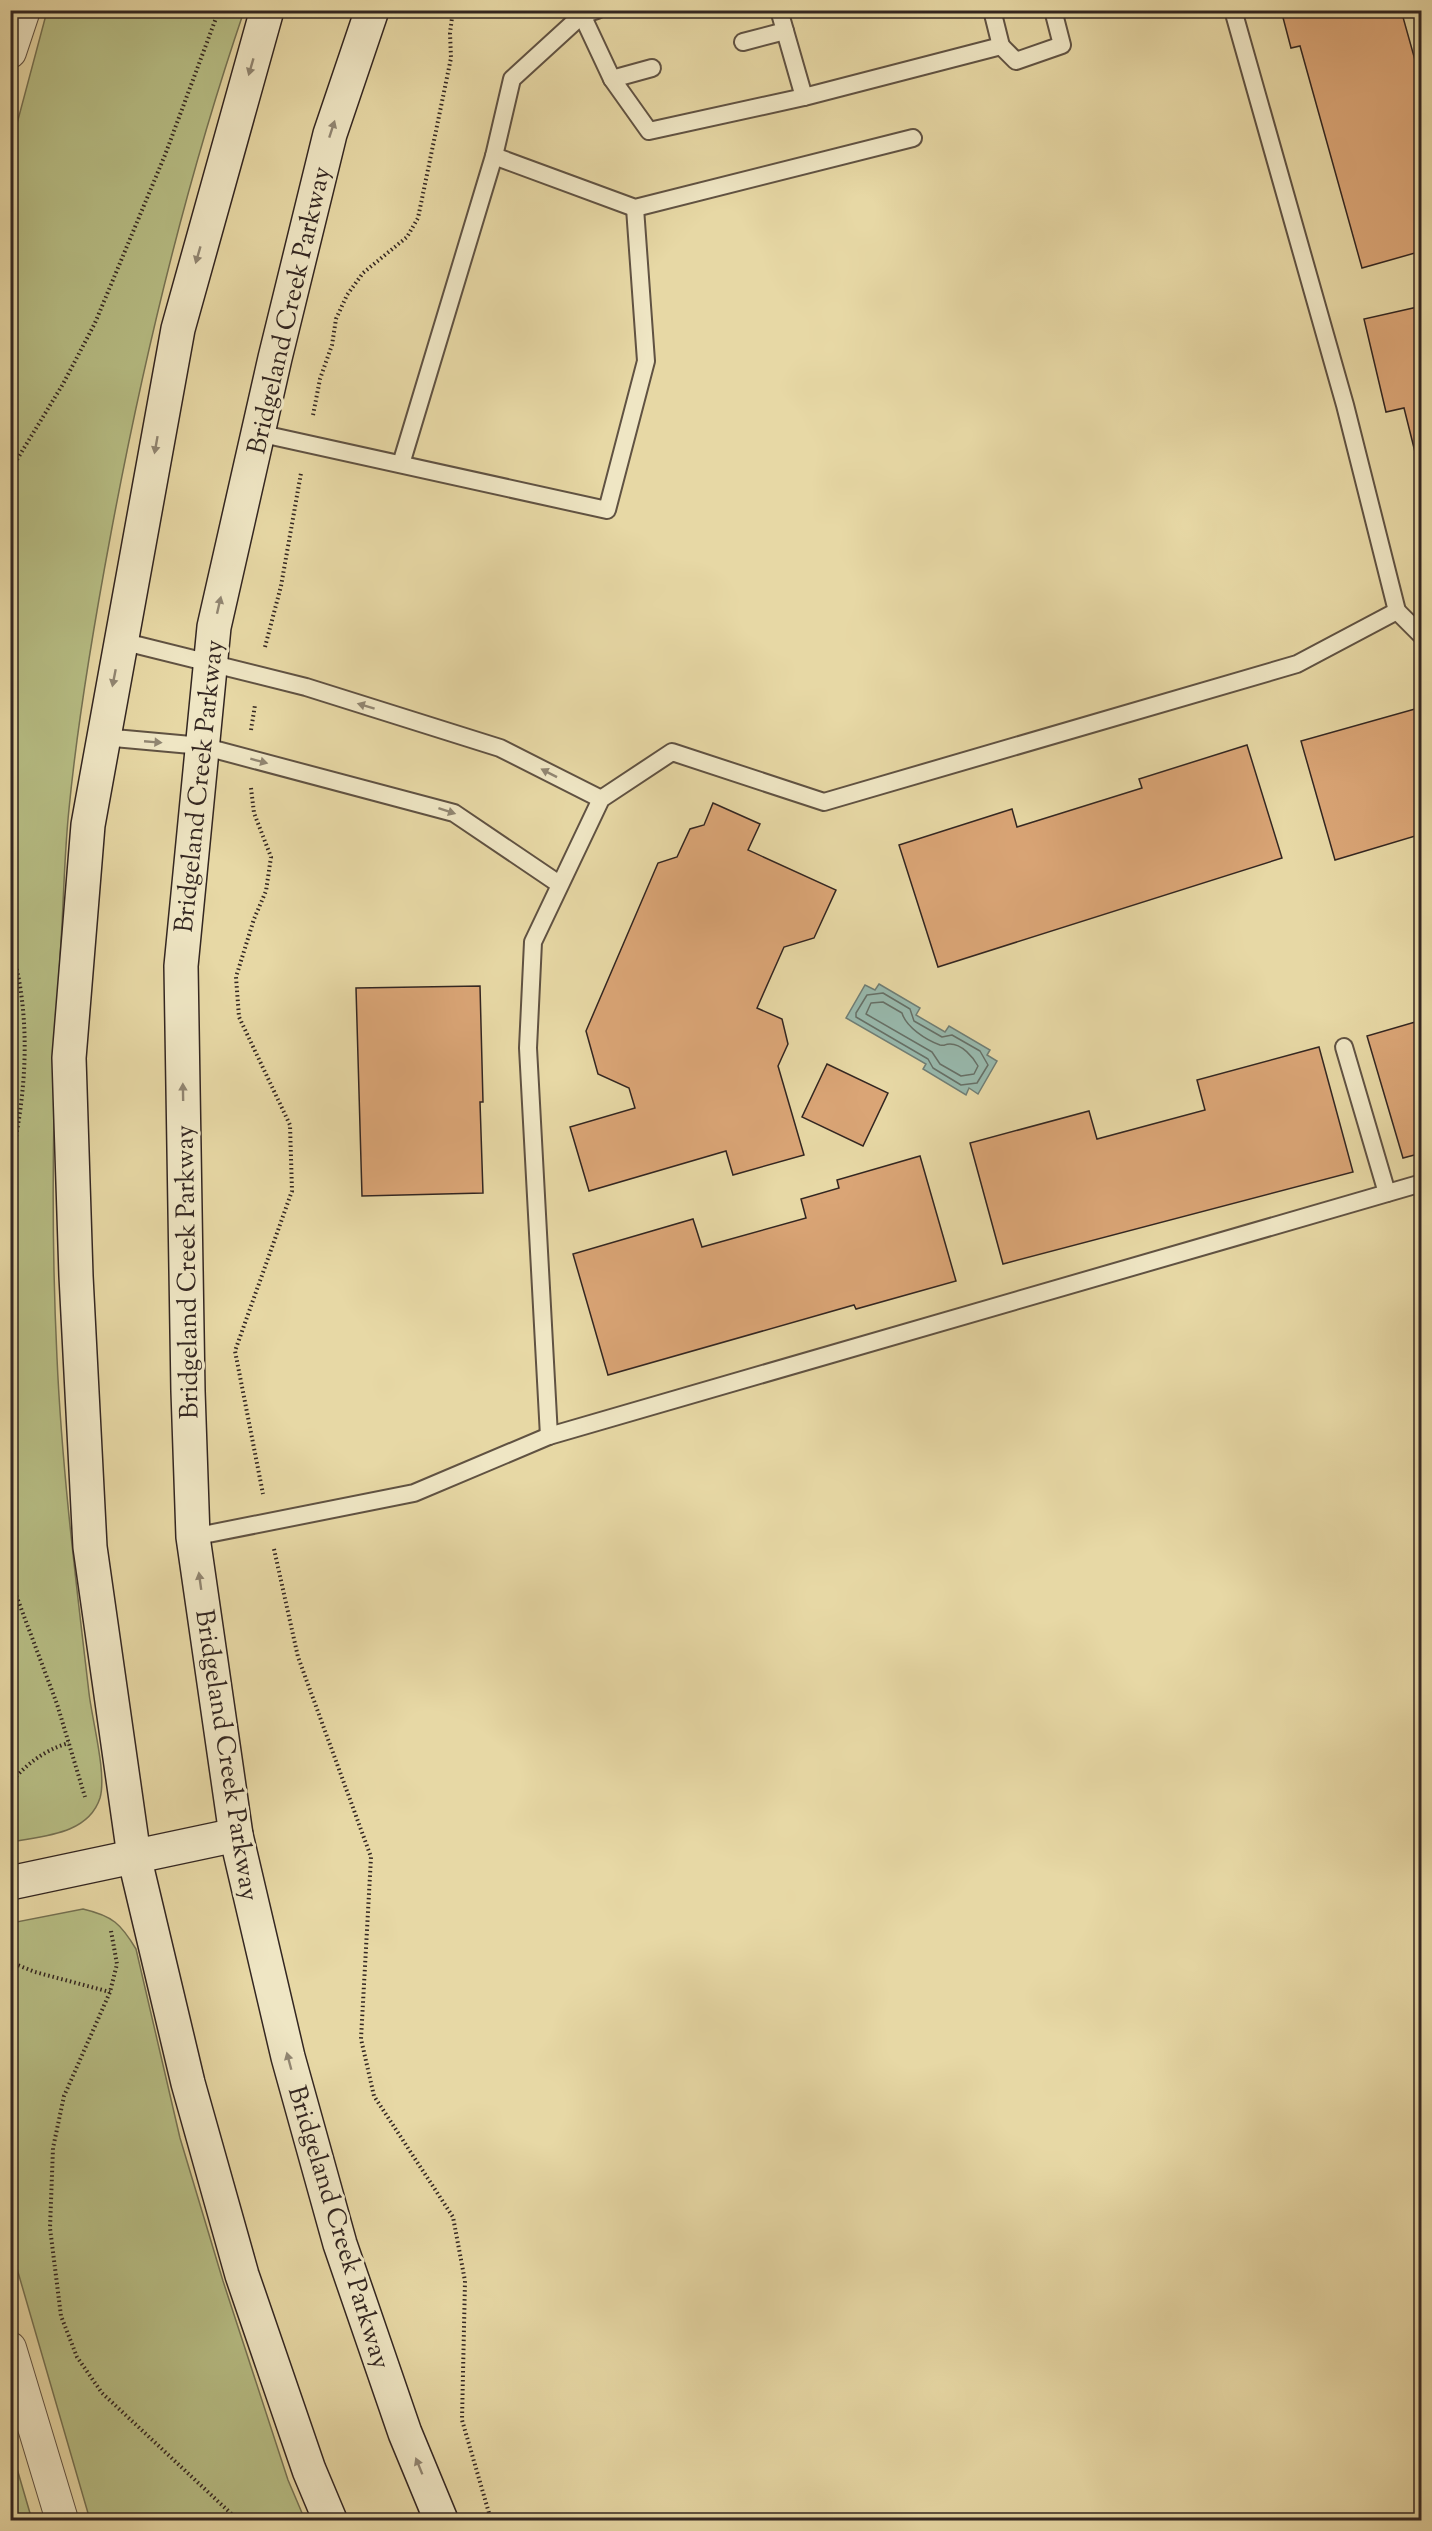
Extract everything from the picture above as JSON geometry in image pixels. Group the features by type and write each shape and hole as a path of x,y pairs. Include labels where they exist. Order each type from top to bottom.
{"main road":[{"path":"267,10 178,328 88,825 69,1070 90,1547 134,1856 188,2083 242,2275 309,2470 330,2520"},
{"name":"Bridgeland Creek Parkway","path":"372,10 330,134 214,627 181,966 188,1391 193,1537 236,1835 288,2058 340,2244 405,2433 441,2520"},
{"path":"10,1883 236,1835"}],"street":[{"path":"10,52 24,10"},
{"path":"10,2348 62,2520"}],"lane":[{"path":"778,10 804,97"},
{"path":"992,10 1001,46 1016,61 1062,45 1053,10"},
{"path":"1233,10 1345,405 1397,611 1422,636"},
{"path":"401,464 494,156 512,80 587,12 612,79 649,131 804,97 1001,46"},
{"path":"743,42 785,31"},
{"path":"612,79 652,68"},
{"path":"494,156 635,208 913,138"},
{"path":"258,433 607,510 646,361 635,208"},
{"path":"549,1436 528,1048 533,942 601,800 672,752 824,802 1298,664 1397,611"},
{"path":"121,641 306,687 500,748 601,800"},
{"path":"103,737 202,746 454,813 559,884"},
{"path":"1344,1047 1387,1193"},
{"path":"193,1537 414,1493 549,1436 1422,1183"}],"path":[{"path":"10,471 63,384 95,323 165,155 219,10"},
{"path":"453,10 450,33 451,58 418,218 407,237 363,273 347,295 336,319 332,345 320,380 281,586 260,675 247,758 254,813 271,857 266,891 254,919 236,977 239,1017 290,1125 292,1191 235,1351 268,1522 298,1657 371,1857 361,2039 374,2096 453,2217 465,2281 462,2420 491,2520"},
{"path":"10,943 22,998 25,1050 22,1094 10,1165"},
{"path":"10,1579 57,1704 83,1786 87,1808"},
{"path":"10,1783 37,1757 52,1748 69,1743"},
{"path":"108,1920 117,1964 110,1992 64,2096 53,2148 50,2228 61,2316 77,2357 102,2393 238,2520"},
{"path":"10,1962 35,1972 110,1992"}],"green space":[{"path":"47,11 244,11 203,139 152,335 111,533 93,636 77,739 68,823 55,1086 53,1195 55,1304 59,1400 74,1568 102,1788 94,1810 75,1827 63,1832 11,1842 11,146"},
{"path":"83,1909 115,1922 126,1933 136,1949 180,2138 223,2281 288,2480 305,2520 90,2520 11,2248 11,1923"},
{"path":"11,2448 32,2520 11,2520"}],"water":[{"path":"879,984 920,1008 916,1015 945,1032 949,1026 990,1050 987,1055 997,1061 978,1094 969,1088 966,1095 923,1069 926,1064 846,1018 865,985 875,990"}],"building":[{"path":"1281,10 1401,10 1422,85 1422,251 1362,268 1300,46 1291,48"},
{"path":"1422,306 1422,480 1404,408 1386,412 1364,319"},
{"path":"1422,707 1422,834 1335,860 1301,741"},
{"path":"1247,745 1282,858 938,967 899,845 1012,809 1017,827 1142,788 1139,779"},
{"path":"713,803 760,824 748,850 836,890 814,938 784,947 757,1008 782,1019 788,1044 778,1066 804,1155 733,1175 726,1151 589,1191 570,1127 635,1108 629,1088 598,1074 586,1031 658,863 677,857 690,829 704,825"},
{"path":"480,986 483,1193 362,1196 356,988"},
{"path":"1422,1020 1422,1153 1403,1158 1367,1036"},
{"path":"1319,1047 1353,1172 1003,1264 970,1143 1089,1111 1097,1139 1205,1110 1197,1080"},
{"path":"827,1064 888,1093 863,1146 802,1117"},
{"path":"920,1156 956,1281 856,1309 854,1305 608,1375 573,1254 693,1219 702,1247 806,1218 801,1199 839,1188 837,1180"}]}
